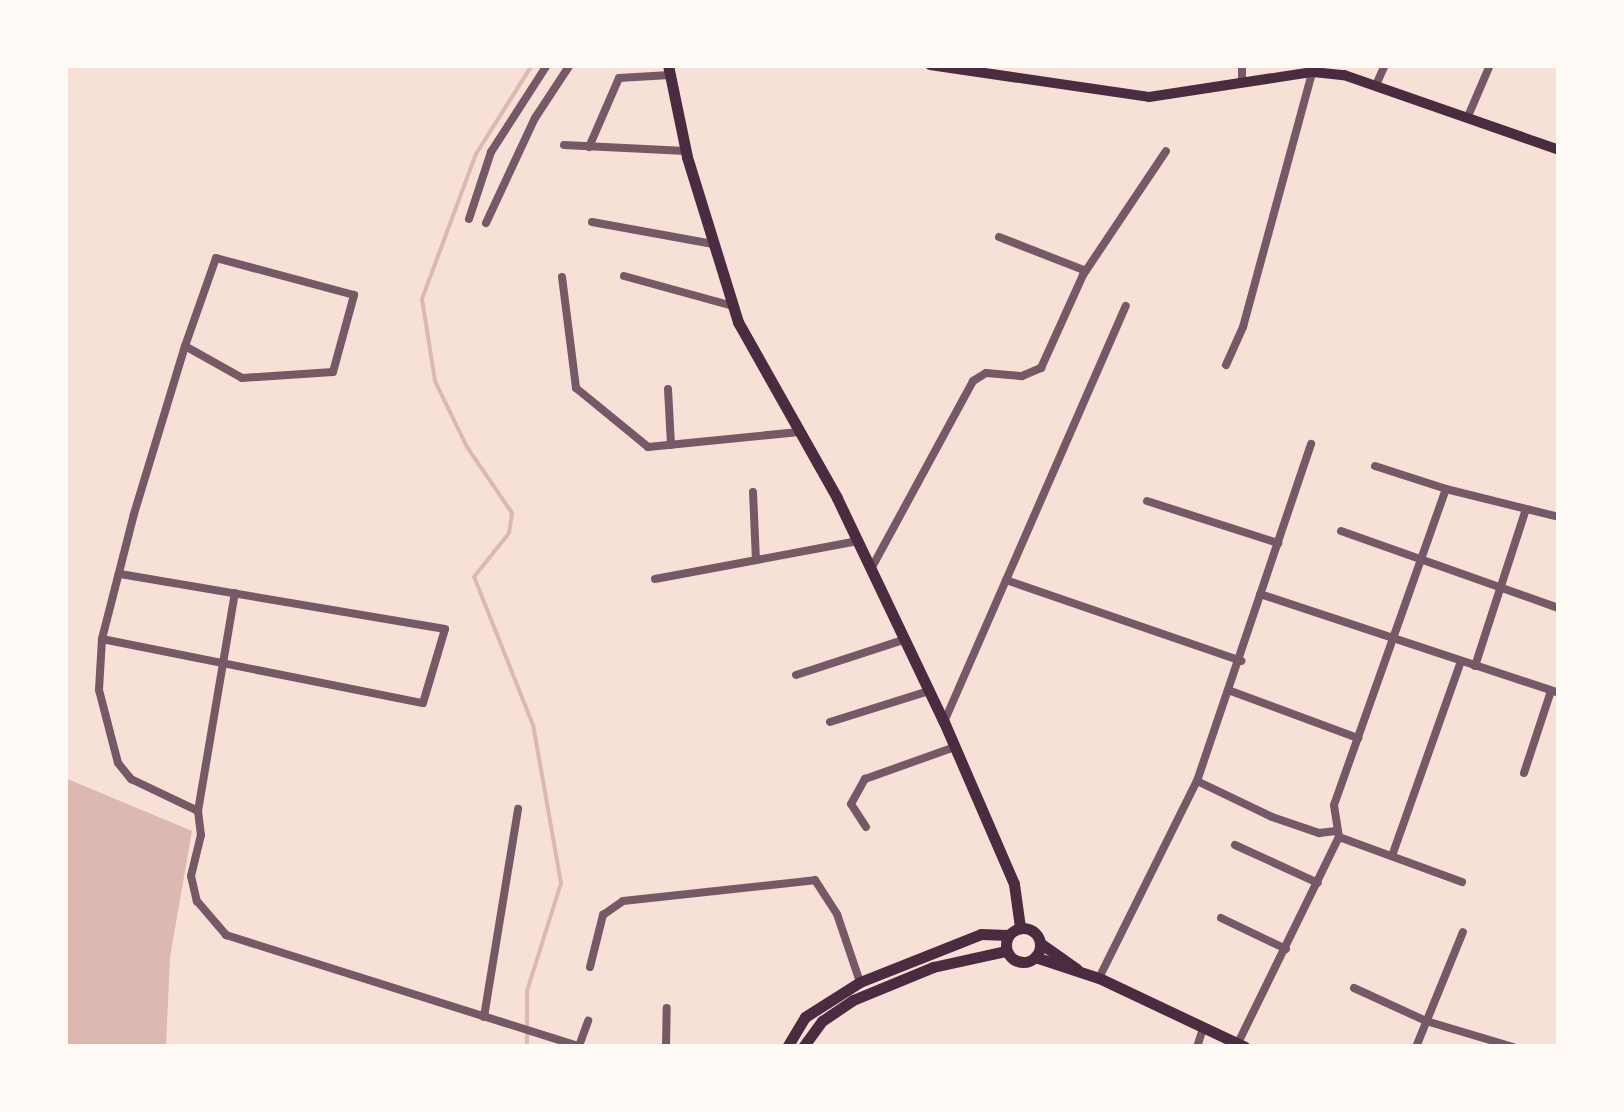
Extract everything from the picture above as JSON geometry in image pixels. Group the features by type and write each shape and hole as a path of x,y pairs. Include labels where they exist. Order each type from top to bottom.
{"main road":[{"path":"930,65 996,70 1149,97 1313,69 1469,114 1559,150"},
{"path":"669,70 686,151 733,306 944,722 1014,884 1020,927"},
{"path":"786,1047 805,1017 860,982 981,934 1008,935 1020,927"},
{"path":"1020,927 1036,932 1040,943 1078,970"},
{"path":"1006,951 1008,935"},
{"path":"1035,957 1040,943"},
{"path":"803,1047 822,1021 853,1000 933,967 1006,951 1022,962 1035,957 1099,978 1241,1045"}],"street":[{"path":"469,219 492,152 547,65"},
{"path":"486,224 535,118 570,65"},
{"path":"1242,65 1242,83"},
{"path":"1376,85 1385,65"},
{"path":"1469,114 1490,65"},
{"path":"1226,365 1243,327 1313,69"},
{"path":"589,147 618,78 669,70"},
{"path":"564,145 686,151"},
{"path":"869,573 972,381 986,373 1022,376 1041,368 1086,271 1166,151"},
{"path":"592,222 712,244"},
{"path":"999,237 1086,271"},
{"path":"185,346 242,378 332,372 354,295 216,258 185,346 102,639 99,690 118,763 132,779 198,811"},
{"path":"624,276 733,306"},
{"path":"562,278 576,388 648,447 799,432"},
{"path":"944,722 1126,306"},
{"path":"668,389 672,445"},
{"path":"1099,978 1197,781 1241,661 1311,444"},
{"path":"1375,466 1446,489 1558,514"},
{"path":"1241,1045 1318,884 1337,834 1334,805 1446,489"},
{"path":"752,492 756,560"},
{"path":"1147,501 1278,543"},
{"path":"1475,666 1526,509"},
{"path":"1341,531 1559,608"},
{"path":"655,579 853,542"},
{"path":"102,639 424,702 445,629 119,574"},
{"path":"1006,580 1241,661"},
{"path":"234,594 198,811 194,888 226,935 580,1047 588,1021"},
{"path":"1260,594 1555,692 1524,774"},
{"path":"796,675 903,640"},
{"path":"1392,856 1461,661"},
{"path":"1228,690 1358,738"},
{"path":"830,722 929,691"},
{"path":"866,827 851,804 865,779 955,747"},
{"path":"1197,781 1272,817 1318,833 1337,834 1462,882"},
{"path":"484,1017 518,809"},
{"path":"1235,845 1318,884"},
{"path":"590,967 603,915 622,901 815,880 837,914 860,982"},
{"path":"1221,918 1286,949"},
{"path":"1416,1047 1463,932"},
{"path":"1354,988 1426,1021 1513,1047"},
{"path":"666,1047 668,1008"},
{"path":"1197,1047 1204,1028"}],"shaded area":[{"path":"65,778 192,831 170,957 166,1047 65,1047"}],"waterway":[{"path":"527,1047 527,991 561,883 533,725 474,577 509,533 512,513 467,447 435,381 422,299 476,154 532,65"}]}
